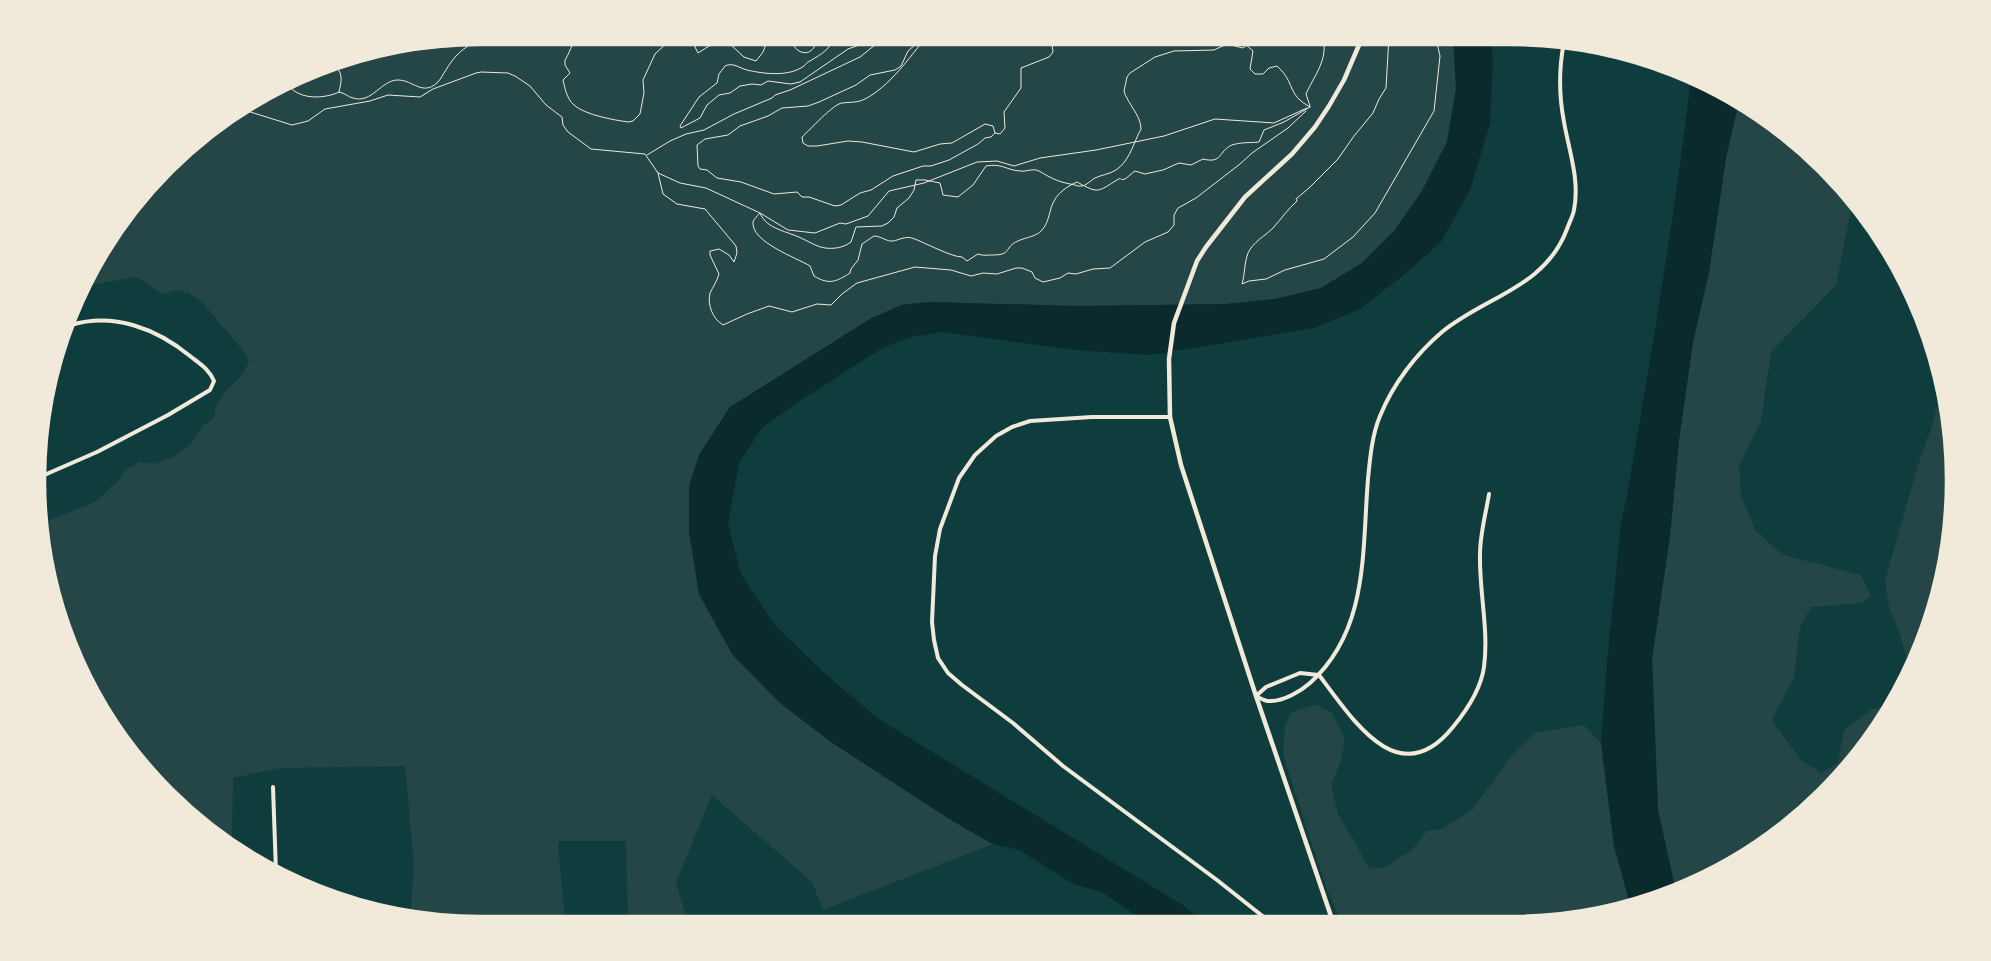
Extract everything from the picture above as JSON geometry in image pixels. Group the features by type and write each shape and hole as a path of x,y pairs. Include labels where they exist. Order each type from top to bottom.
{"street":[{"path":"1331,916 1256,696 1181,465 1170,417 1169,359 1174,323 1190,277 1206,247 1245,196 1292,154 1315,127 1330,106 1344,80 1359,45"},
{"path":"1256,696 1270,702 1304,688 1319,675 1349,630 1359,595 1371,449 1380,416 1394,390 1416,358 1443,332 1470,313 1525,282 1547,264 1563,239 1574,210 1575,172 1564,120 1561,85 1564,49"},
{"path":"45,475 96,452 168,415 210,390 214,381 210,372 180,348 164,337 148,330 111,321 89,321 74,324"},
{"path":"1170,417 1091,417 1030,421 1012,427 996,436 975,455 959,478 940,529 935,556 932,622 934,640 938,658 948,673 962,685 1013,723 1063,766 1262,916"},
{"path":"1256,696 1266,687 1300,673 1319,675 1356,723 1377,741 1392,750 1410,755 1419,754 1427,751 1442,740 1474,696 1484,670 1487,643 1480,553 1489,494"},
{"path":"273,787 276,865"}],"path":[{"path":"291,88 296,93 309,96 327,96 339,92 354,98 367,97 385,84 401,80 424,88 438,83 449,65 470,45"},
{"path":"514,45 528,45"},
{"path":"570,45 569,56 565,60 565,65 570,73 563,80 568,97 575,106 584,111 628,122 640,114 644,93 644,76 655,54 664,45"},
{"path":"695,45 698,53 712,45"},
{"path":"731,45 744,57 756,61 766,45"},
{"path":"794,45 798,51 810,51 816,45"},
{"path":"830,45 825,52 807,62 803,67 789,73 768,74 763,71 748,70 733,64 725,66 719,74 717,83 699,97 680,126 681,128 700,118 711,102 720,95 730,93 740,86 761,84 768,81 791,84 800,82 848,49 857,45"},
{"path":"249,112 292,125 308,121 325,109 370,101 394,94 420,97 433,89 476,73 508,73 530,86 546,105 562,117 563,125 568,132 591,149 647,155 670,141 686,134 704,130 734,114 772,98 775,94 790,90 860,58 875,45"},
{"path":"915,45 908,51 901,66 895,70 870,76 856,85 819,102 808,106 782,108 768,116 740,126 728,135 701,141 697,145 698,166 717,178 741,182 774,194 797,192 802,197 809,197 835,206 841,205 860,193 871,190 893,176 922,166 931,166 949,160 995,133 1000,134 1005,128 1004,112 1006,107 1021,88 1021,68 1049,57 1053,52 1052,45"},
{"path":"919,45 900,70 865,99 854,103 842,103 817,120 814,126 802,137 803,143 808,146 817,146 862,142 914,152 940,144 952,143 985,124 993,126 995,133"},
{"path":"1084,186 1103,174 1115,171 1129,156 1136,142 1141,129 1137,116 1124,91 1127,77 1134,70 1155,57 1174,51 1214,50 1225,45"},
{"path":"1231,45 1243,48 1246,45 1253,51 1250,69 1255,74 1263,74 1268,68 1277,66 1287,76 1292,92 1296,97 1310,107"},
{"path":"1310,107 1306,94 1320,69 1324,58 1324,45"},
{"path":"1388,45 1386,88 1379,98 1373,113 1338,159 1296,199 1297,201 1280,217 1273,228 1250,249 1243,267 1244,276 1242,284 1249,281 1266,279 1286,270 1324,259 1353,237 1375,213 1434,111 1440,56 1437,45"},
{"path":"338,69 342,78 339,92"},
{"path":"647,155 658,173 663,194 677,204 705,209 736,246 737,253 734,262 732,262 729,255 719,248 710,251 718,274 710,293 710,308 714,318 723,325 769,306 792,312 812,304 831,305 842,294 857,284 915,267 951,270 971,276 983,273 997,274 1022,268 1032,272 1035,278 1042,282 1060,278 1068,273 1076,274 1093,269 1110,268 1145,242 1168,232 1174,225 1174,215 1178,208 1196,198 1252,153 1288,128 1310,107"},
{"path":"658,173 680,184 706,188 760,213 788,230 815,233 840,223 846,224 868,216 889,191 914,185 977,162 997,160 1014,166 1040,158 1164,136 1215,120 1274,123 1310,107"},
{"path":"760,213 753,224 754,229 766,243 810,266 814,276 821,281 835,282 850,273 858,260 862,244 874,236 892,241 909,238 942,250 953,257 962,257 967,261 978,254 984,257 1000,256 1005,254 1010,246 1018,241 1034,236 1043,230 1049,219 1054,200 1061,190 1072,184 1077,182 1098,191 1105,189 1119,179 1126,178 1135,171 1145,174 1163,170 1179,163 1191,165 1203,160 1210,162 1218,159 1229,146 1239,143 1260,142 1264,130 1284,122 1310,107"},
{"path":"760,213 765,221 787,234 820,247 840,248 851,242 856,227 882,226 894,217 897,208 909,198 916,180 929,180 940,183 943,195 958,197 973,185 986,166 998,164 1020,172 1038,170 1056,181 1072,184"}],"shaded area":[{"path":"480,45 1454,45 1456,88 1447,142 1422,191 1394,231 1362,263 1321,288 1275,299 1226,304 1078,306 930,302 902,305 870,319 730,407 699,455 732,654 780,703 831,742 951,820 993,844 823,910 812,882 712,795 676,882 686,916 628,916 626,841 558,841 564,916 452,915 411,910 414,865 405,766 279,768 233,778 232,838 193,808 153,768 135,746 103,698 78,647 68,620 53,565 49,537 47,521 95,502 117,482 126,470 140,462 155,464 173,457 192,443 202,426 214,418 220,399 241,375 249,360 203,303 189,293 177,290 162,294 136,277 92,285 103,263 135,215 153,193 193,153 239,118 288,90 341,68 396,53 452,46"},
{"path":"1454,45 1491,45 1493,60 1490,124 1470,190 1441,242 1406,273 1360,309 1314,328 1150,355 1075,350 941,332 912,337 884,347 795,404 762,428 739,463 728,524 741,574 773,623 822,671 877,718 1184,906 1196,916 1137,916 1102,892 1073,884 1019,850 993,844 951,820 831,742 780,703 732,654 699,594 689,532 689,486 699,455 730,407 870,319 901,305 930,302 1078,306 1226,304 1275,299 1321,288 1362,263 1394,231 1422,191 1447,142 1456,88"},
{"path":"1690,84 1737,109 1726,158 1709,272 1693,342 1679,440 1670,536 1652,659 1658,810 1674,884 1629,899 1614,846 1601,743 1621,523 1661,289"},
{"path":"1737,109 1776,135 1798,153 1838,193 1853,212 1850,214 1836,285 1771,352 1761,421 1739,466 1741,495 1755,530 1783,555 1861,575 1871,596 1863,603 1811,607 1800,627 1794,677 1772,720 1801,760 1821,773 1838,763 1844,730 1871,710 1883,706 1856,746 1838,768 1798,808 1776,826 1728,858 1674,884 1658,810 1652,659 1670,536 1679,440 1693,342 1709,272 1726,158"},
{"path":"1939,400 1945,452 1946,480 1942,537 1931,593 1923,620 1907,660 1900,634 1889,607 1885,581 1918,465 1931,429"},
{"path":"1315,705 1332,712 1345,740 1340,763 1331,785 1338,814 1370,869 1386,867 1412,850 1427,831 1442,829 1472,810 1513,754 1535,733 1584,725 1601,743 1614,846 1629,899 1595,908 1539,915 1339,916 1327,890 1283,755 1285,727 1291,712"}]}
